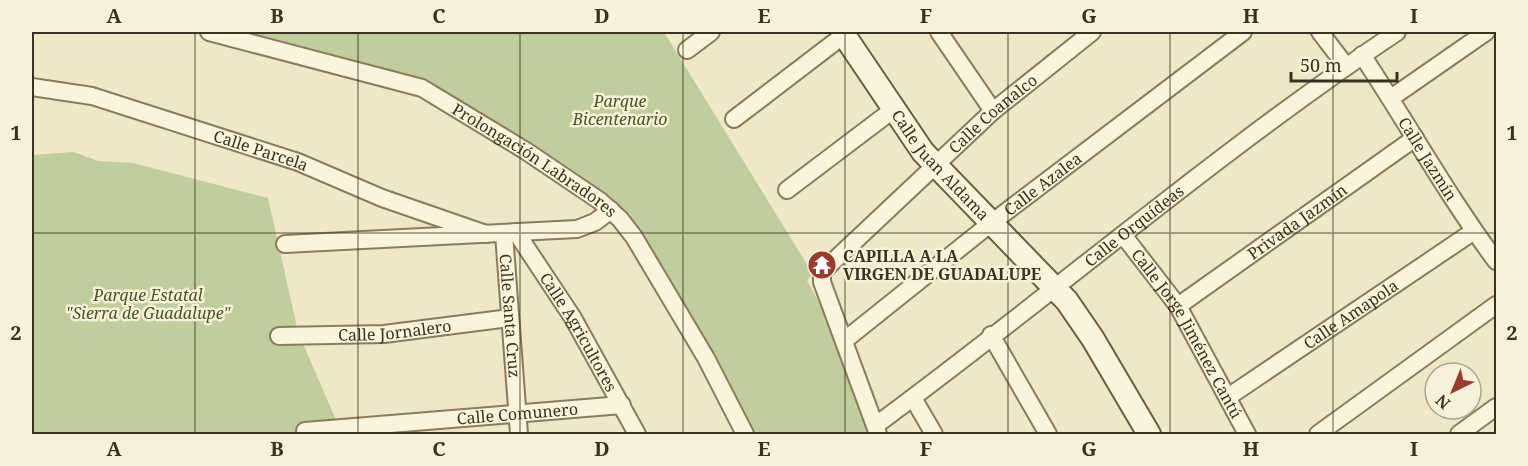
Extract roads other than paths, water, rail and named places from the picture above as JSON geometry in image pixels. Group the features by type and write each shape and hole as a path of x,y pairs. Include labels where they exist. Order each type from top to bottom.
{"street":[{"name":"Prolongación Labradores","path":"209,32 422,88 526,151 611,210 634,237 706,358 745,435"},
{"path":"687,50 711,32"},
{"path":"939,32 993,111"},
{"name":"Calle Coanalco","path":"845,340 822,275 825,268 993,111 1092,32"},
{"name":"Calle Azalea","path":"845,340 990,224 1243,32"},
{"path":"1320,32 1346,66"},
{"name":"Calle Orquídeas","path":"877,430 913,398 1054,286 1346,66 1397,32"},
{"path":"1391,98 1486,32"},
{"path":"734,119 843,33"},
{"name":"Calle Juan Aldama","path":"843,33 934,165 1054,286"},
{"name":"Calle Jazmín","path":"1362,55 1391,98 1415,138 1422,155 1497,261"},
{"name":"Calle Parcela","path":"32,87 92,96 276,155 329,174 382,198 486,234"},
{"path":"787,190 894,109"},
{"name":"Privada Jazmín","path":"1178,306 1415,138"},
{"path":"285,244 390,236 577,229 595,222 611,210"},
{"name":"Calle Amapola","path":"1228,397 1474,231"},
{"name":"Calle Santa Cruz","path":"510,233 510,318 519,435"},
{"name":"Calle Agricultores","path":"510,233 573,318 637,435"},
{"name":"Calle Jorge Jiménez Cantú","path":"1123,235 1178,306 1246,434"},
{"path":"1054,286 1093,339 1149,435"},
{"path":"1318,435 1497,305"},
{"name":"Calle Jornalero","path":"279,336 384,334 510,318"},
{"path":"991,335 1048,435"},
{"path":"845,340 877,430"},
{"path":"913,398 934,435"},
{"name":"Calle Comunero","path":"305,431 622,405"},
{"path":"1459,435 1497,407"}],"place":[{"name":"CAPILLA A LA VIRGEN DE GUADALUPE","path":"822,265"}],"park label":[{"name":"Parque Bicentenario","path":"620,110"},
{"name":"Parque Estatal \"Sierra de Guadalupe\"","path":"148,304"}]}
